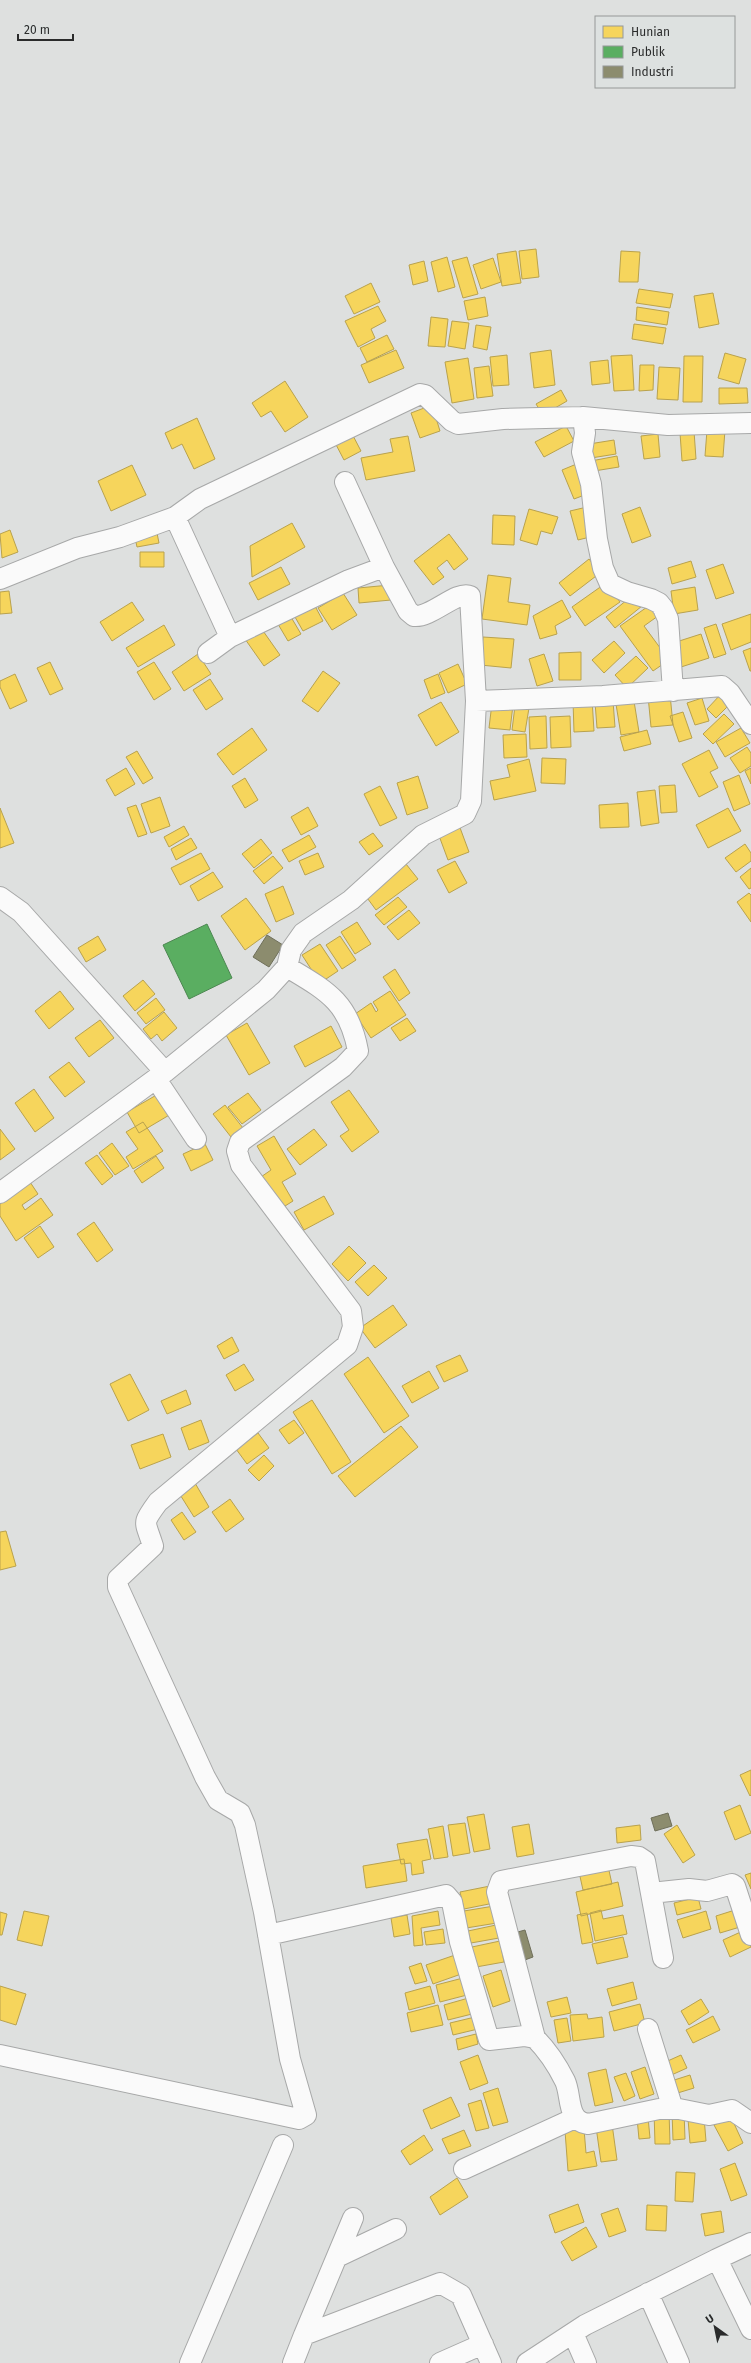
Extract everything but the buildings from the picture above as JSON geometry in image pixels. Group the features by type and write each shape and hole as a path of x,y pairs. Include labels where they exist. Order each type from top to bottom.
{"street":[{"path":"0,579 78,548 120,537 175,517 200,499 420,394 425,395 446,416 458,424 503,419 583,417 668,425 751,423"},
{"path":"583,417 585,433 582,452 591,484 597,539 604,573 610,584 655,600 666,614 674,691"},
{"path":"0,1193 160,1076 266,990 287,967 291,950 303,933 351,900 423,836 460,818 468,809 472,794 476,701 470,596 462,596 425,615 414,616 408,611 384,567 345,482"},
{"path":"175,517 230,637"},
{"path":"208,653 230,637 349,580 384,567"},
{"path":"476,701 674,691 722,686 730,693 751,724"},
{"path":"0,898 21,912 160,1076 196,1139"},
{"path":"0,2055 299,2119 304,2118 306,2115 290,2059 268,1934 245,1825 240,1813 218,1800 205,1777 118,1587 118,1579 153,1546 146,1529 145,1520 158,1502 347,1345 353,1328 351,1310 241,1165 237,1151 240,1142 343,1067 358,1051 355,1035 340,1004 315,984 287,967"},
{"path":"663,1958 645,1860 634,1856 501,1881 497,1892 535,2038 566,2084 571,2109 575,2118 588,2124 652,2110 673,2109 709,2115 728,2110 747,2114"},
{"path":"651,1893 690,1889 707,1891 732,1884 735,1886 751,1935"},
{"path":"268,1934 446,1895 452,1902 460,1942 489,2040 524,2036 535,2038"},
{"path":"648,2029 673,2109"},
{"path":"464,2169 575,2118"},
{"path":"190,2363 283,2145"},
{"path":"293,2363 353,2218"},
{"path":"336,2257 396,2229"},
{"path":"527,2363 573,2333 648,2293 751,2243"},
{"path":"717,2259 751,2328"},
{"path":"304,2335 440,2283 461,2295 491,2363"},
{"path":"648,2293 679,2363"},
{"path":"573,2333 586,2363"},
{"path":"440,2363 482,2344"}]}
